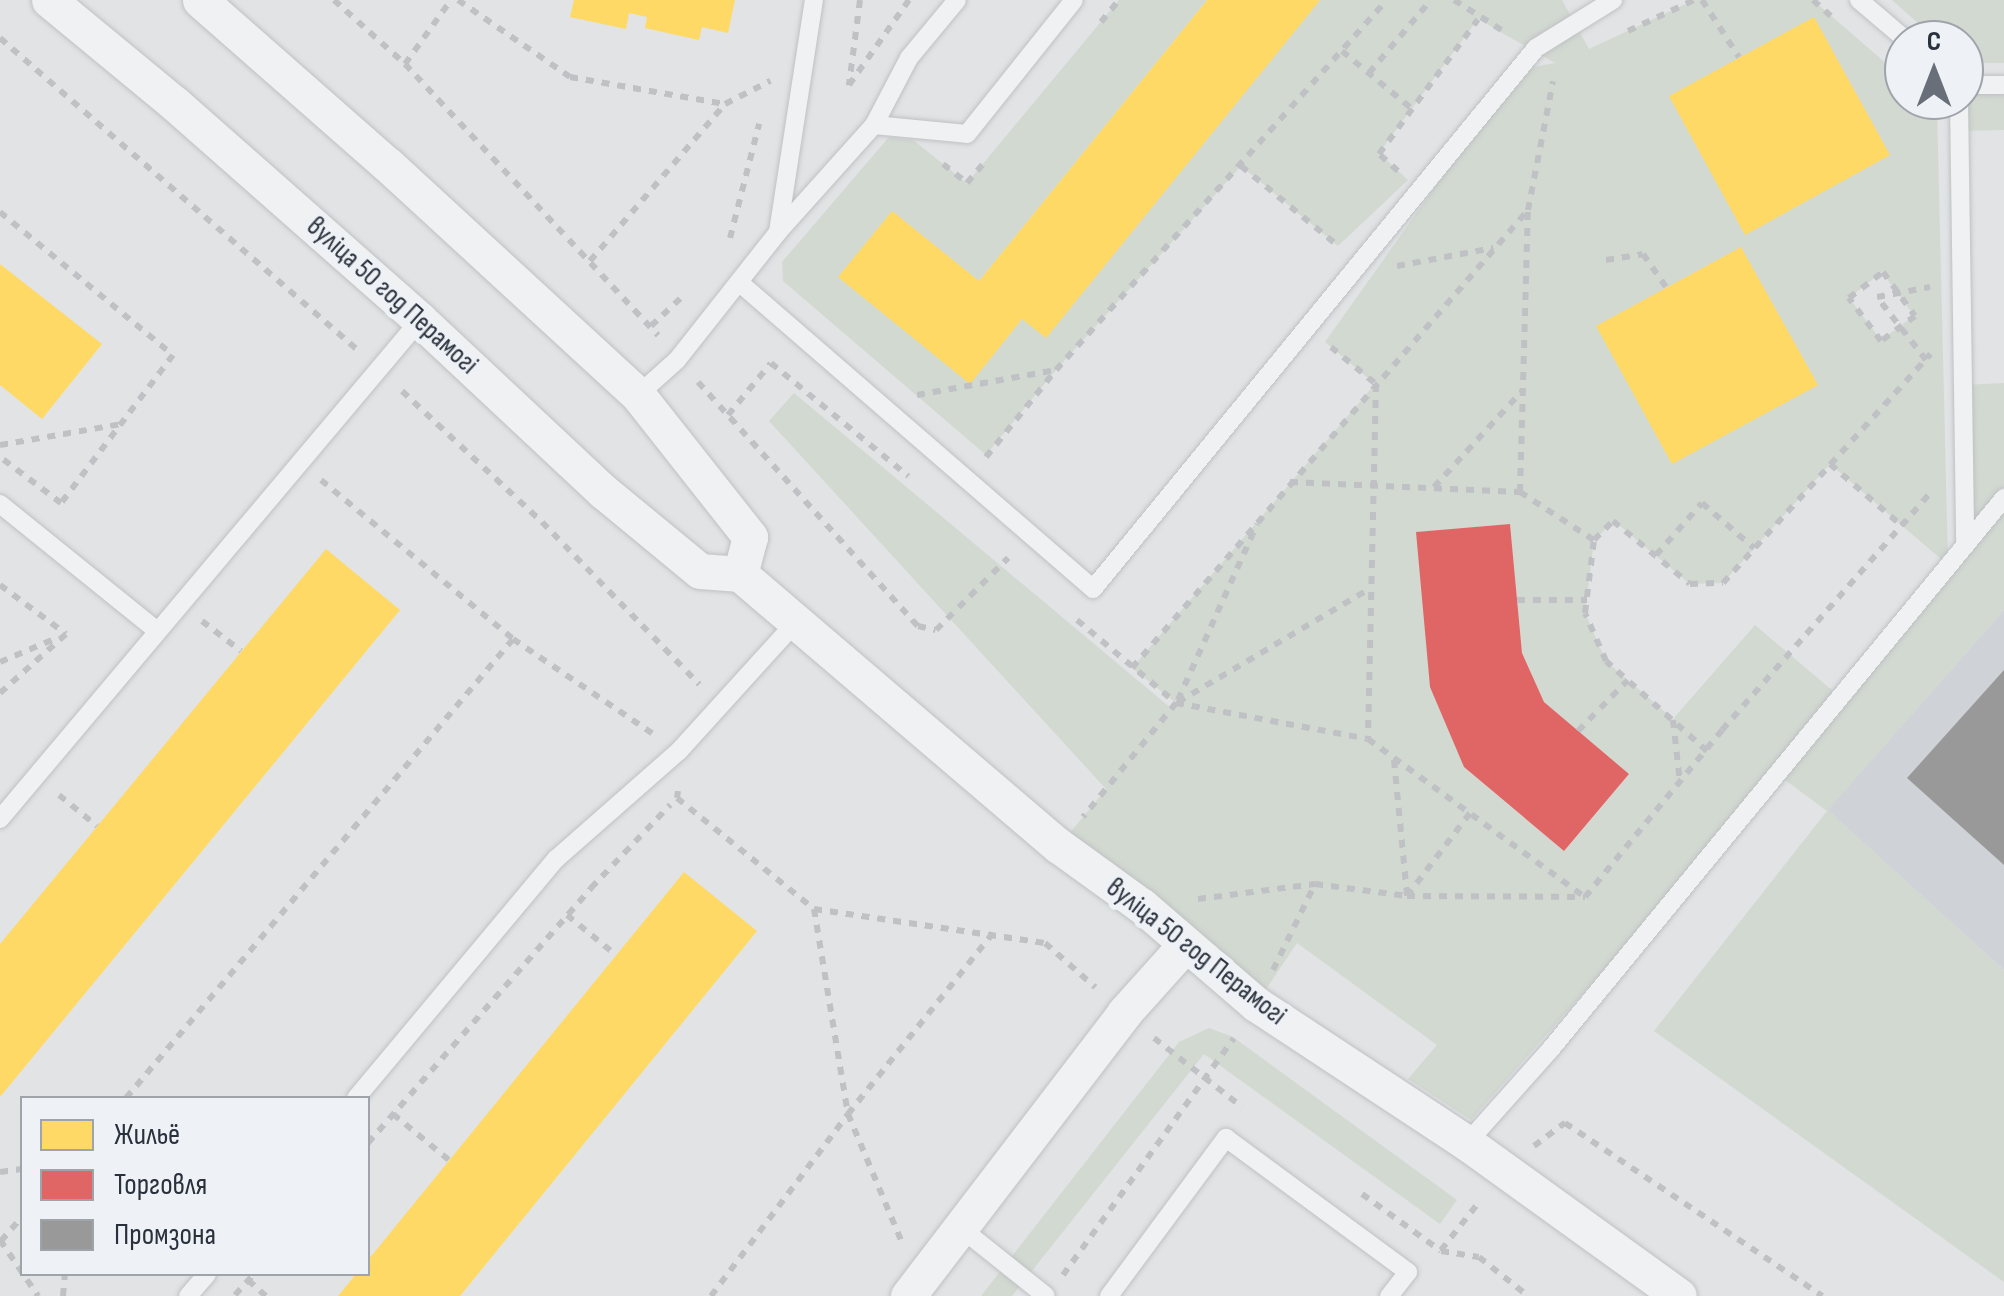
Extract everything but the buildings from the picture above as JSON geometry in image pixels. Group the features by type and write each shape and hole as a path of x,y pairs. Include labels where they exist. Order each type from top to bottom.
{"street":[{"name":"вуліца 50 год Перамогі","path":"49,0 174,103 420,320 604,492 700,571 740,574 1059,846 1142,906 1256,1004 1467,1143 1679,1296"},
{"path":"200,0 387,164 638,395 750,536 740,574"},
{"path":"914,1289 1124,1014 1185,945"}],"lane":[{"path":"778,232 814,0"},
{"path":"638,395 677,360 778,232 874,125 908,58 957,0"},
{"path":"874,125 967,134 1074,0"},
{"path":"740,284 1093,589 1536,48 1613,0"},
{"path":"1859,0 1884,21"},
{"path":"1959,120 1965,545"},
{"path":"0,818 298,460 420,320"},
{"path":"1467,1143 1550,1050 2004,498"},
{"path":"0,504 156,630"},
{"path":"358,1096 556,859 679,751 796,622"},
{"path":"1109,1296 1226,1138 1408,1272 1389,1296"},
{"path":"962,1229 1046,1296"},
{"path":"188,1296 205,1276"}],"path":[{"path":"405,64 450,0"},
{"path":"458,0 570,77 726,104"},
{"path":"860,0 848,85 910,0"},
{"path":"984,493 986,455 1056,370 1387,0"},
{"path":"1369,73 1431,0"},
{"path":"1408,180 1379,154 1478,19 1454,0"},
{"path":"1702,0 1739,58"},
{"path":"1342,51 1411,108"},
{"path":"1520,492 1528,210 1556,64"},
{"path":"766,98 774,65"},
{"path":"590,261 726,104 770,81"},
{"path":"726,256 761,116"},
{"path":"1241,166 1338,246 1352,232"},
{"path":"1132,668 1288,482 1528,210"},
{"path":"0,212 173,355 61,503 0,457"},
{"path":"1386,268 1495,247"},
{"path":"1606,260 1643,254 1666,287"},
{"path":"1882,272 1899,293 1914,316 1881,341 1849,298 1882,272"},
{"path":"1926,360 1877,297 1941,285"},
{"path":"651,326 688,292"},
{"path":"1708,750 1606,661 1585,614 1594,540 1613,521 1690,584 1722,582 1942,342"},
{"path":"728,414 771,363 919,485"},
{"path":"916,396 1056,370"},
{"path":"1368,739 1376,384"},
{"path":"1433,488 1522,391"},
{"path":"0,445 123,424"},
{"path":"298,460 512,639 679,751 678,798"},
{"path":"1830,464 1901,525"},
{"path":"1288,482 1520,492 1594,540"},
{"path":"1585,897 1934,488"},
{"path":"1656,556 1702,503 1754,548"},
{"path":"1059,846 1176,703 1261,514"},
{"path":"993,546 1022,570"},
{"path":"0,586 66,634"},
{"path":"1176,703 1371,588"},
{"path":"1517,600 1587,600"},
{"path":"179,602 241,651"},
{"path":"1063,606 1176,703 1368,739 1585,897"},
{"path":"0,662 66,634"},
{"path":"0,694 66,634"},
{"path":"128,1096 512,639"},
{"path":"1578,731 1628,680"},
{"path":"1673,719 1680,784"},
{"path":"1394,759 1407,896"},
{"path":"35,776 97,826"},
{"path":"370,1141 690,783"},
{"path":"678,798 814,910 1046,942 1124,1014 1253,1115"},
{"path":"1407,896 1470,813"},
{"path":"1142,906 1315,884 1407,896 1585,897"},
{"path":"1059,1281 1206,1081 1256,1004 1315,884"},
{"path":"814,910 848,1114 914,1289"},
{"path":"567,916 616,955"},
{"path":"710,1296 848,1114 994,932"},
{"path":"393,1114 449,1160"},
{"path":"1565,1123 1822,1296"},
{"path":"1347,1183 1441,1251 1479,1258 1528,1296"},
{"path":"20,1219 0,1241 20,1270"},
{"path":"234,1296 251,1277 266,1296"}],"shaded area":[{"path":"1119,0 1207,0 979,281 839,277 970,383 1022,319 1320,0 1562,0 1589,49 1694,0 1813,0 1884,62 1884,120 1937,120 1948,563 1965,545 1963,385 2004,383 2004,610 1828,810 2004,970 2004,1282 1654,1031 1827,811 1777,774 1471,1120 1408,1079 1437,1045 1297,943 1256,1004 1059,846 1106,789 769,421 794,393 1172,709 1176,703 1132,668 1375,384 1325,342 1518,70 1555,63 1478,19 1379,153 1408,180 1338,246 1241,166 1056,370 986,455 783,281 782,262 889,137 913,140 967,183","holes":["1882,272 1914,316 1881,340 1849,298","1830,464 1948,565 1840,697 1755,625 1673,719 1606,661 1585,613 1594,540 1614,521 1690,584 1723,583","1510,524 1522,653 1544,702 1629,774 1564,851 1464,767 1417,532"]},
{"path":"1892,0 2004,0 2004,63 1984,63 1984,20 1914,20"},
{"path":"1984,85 2004,85 2004,130 1960,131 1961,120 1984,120"},
{"path":"2004,610 2004,970 1827,810"},
{"path":"1209,1028 1233,1037 1457,1200 1440,1224 1204,1054 1012,1296 981,1296 1179,1042"}]}
